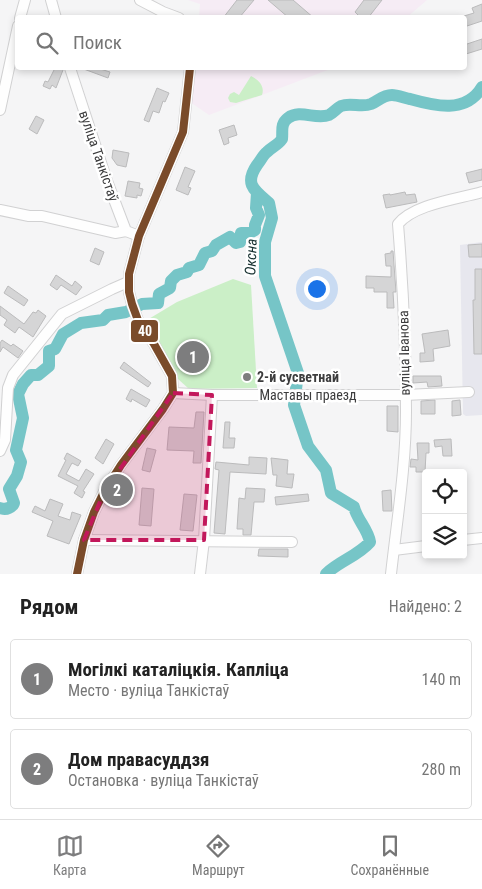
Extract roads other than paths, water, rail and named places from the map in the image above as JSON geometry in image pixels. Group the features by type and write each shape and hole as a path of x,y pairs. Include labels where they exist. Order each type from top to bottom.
{"street":[{"path":"21,15 24,0"},
{"path":"50,0 55,15"},
{"path":"140,0 170,15"},
{"path":"0,110 15,40"},
{"name":"вуліца Танкістаў","path":"71,70 107,181 126,231"},
{"path":"77,574 84,540 94,512 121,465 173,393 172,376 140,322 132,304 128,282 131,263 139,236 182,132 190,70"},
{"name":"вуліца Іванова","path":"391,574 404,441 405,395 404,294 398,224 404,216 422,208 482,192"},
{"path":"0,210 29,216 42,216 115,233 126,231 139,236"},
{"path":"0,451 5,440 8,388 13,375 62,314 128,282"},
{"name":"Маставы праезд","path":"173,393 212,395 405,395 469,392"},
{"path":"200,574 204,540 212,395"},
{"path":"467,540 482,538"},
{"path":"84,540 292,542"},
{"path":"394,550 422,546"}],"waterway":[{"name":"Оксна","path":"326,574 370,542 354,507 331,493 326,470 308,446 294,405 298,373 265,276 265,242 272,218 269,203 252,186 251,177 264,155 282,139 284,123 293,115 329,115 341,106 367,105 389,95 430,104 459,105 475,96 482,87"},
{"path":"0,508 8,508 14,503 9,489 17,476 21,462 16,450 23,418 18,394 23,384 31,375 38,375 49,366 49,351 55,349 63,334 81,323 103,320 108,315 126,312 142,304 158,303 159,294 170,288 171,281 177,275 187,272 189,268 199,265 205,253 212,251 216,245 230,237 236,243 240,242 241,233 250,233 255,230 259,215 256,208 257,193"}],"place":[{"name":"Могілкі каталіцкія. Капліца","path":"193,357"},
{"name":"2-й сусветнай","path":"247,377"},
{"name":"Дом правасуддзя","path":"117,490"}]}
